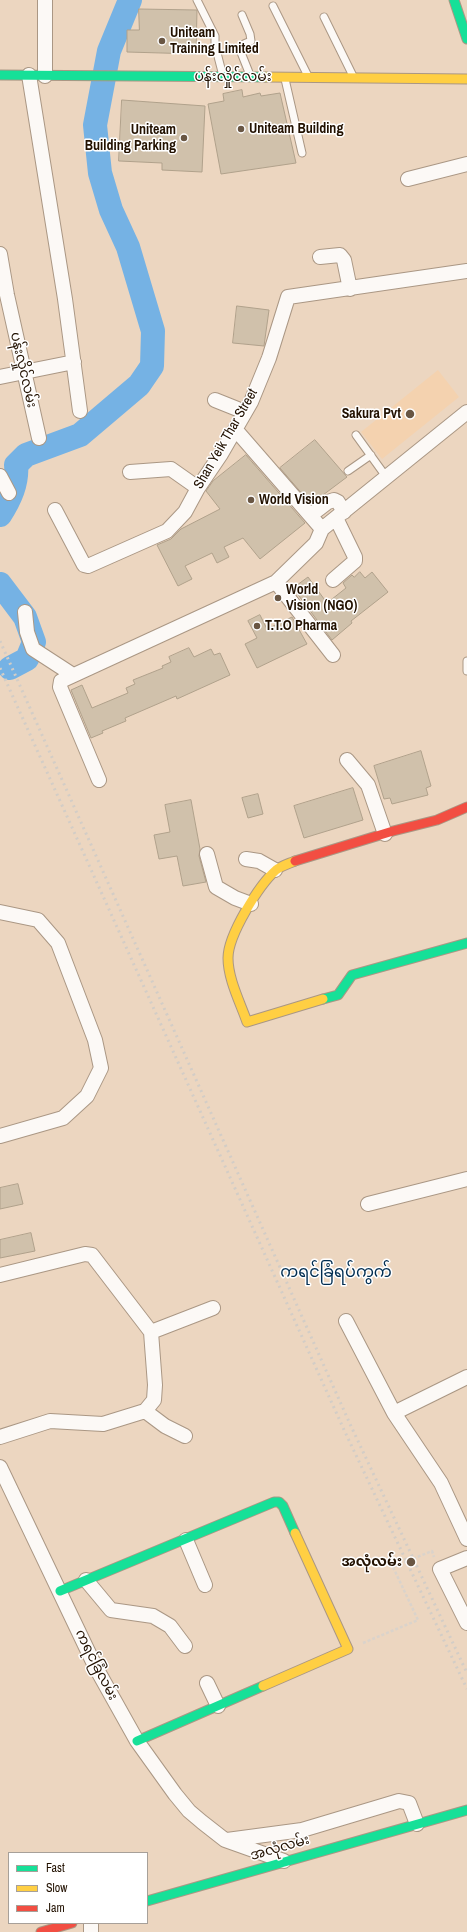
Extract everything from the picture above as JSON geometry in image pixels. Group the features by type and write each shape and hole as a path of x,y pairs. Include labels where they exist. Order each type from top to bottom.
{"street":[{"path":"45,0 45,76"},
{"path":"454,0 467,39"},
{"name":"ပန်းလှိုင်လမ်း","path":"0,75 467,79"},
{"path":"29,76 74,362 80,411"},
{"path":"408,179 467,164"},
{"name":"ပန်းလှိုင်လမ်း","path":"0,254 23,371 39,438"},
{"path":"320,257 340,255 344,260 350,289"},
{"name":"Shan Yeik Thar Street","path":"55,510 84,565 92,565 167,531 185,512 198,488 236,429 245,412 269,358 288,297 467,271"},
{"path":"0,377 23,371 74,362"},
{"path":"214,400 245,412"},
{"path":"99,780 60,687 61,681 276,582 316,543 322,529 467,412"},
{"path":"236,429 322,529"},
{"path":"130,472 171,469 198,488"},
{"path":"0,476 9,493"},
{"path":"311,515 328,502 334,500 338,502 340,515 355,560 333,580"},
{"path":"276,582 333,655"},
{"path":"25,612 27,632 33,649 73,675"},
{"path":"347,760 368,785 385,834"},
{"path":"467,807 444,818 385,834 287,864 275,870 266,880 231,940 228,959 247,1022 338,995 352,975 467,943"},
{"path":"207,854 216,887 235,898 251,904"},
{"path":"246,859 260,861 275,870"},
{"path":"0,912 38,920 58,943 95,1040 101,1068 87,1096 62,1118 0,1136"},
{"path":"368,1204 467,1179"},
{"path":"0,1275 85,1254 92,1255 150,1332 155,1385 154,1400 145,1411 102,1424 50,1421 0,1438"},
{"path":"150,1332 213,1308"},
{"path":"346,1321 394,1413 441,1483 467,1539"},
{"path":"394,1413 467,1377"},
{"path":"145,1411 165,1426 185,1436"},
{"name":"ကရင်ခြံလမ်း","path":"0,1467 95,1666 137,1741 189,1811 225,1840 284,1861"},
{"path":"60,1591 186,1540 274,1502 279,1502 283,1506 348,1649 137,1741"},
{"path":"186,1540 205,1585"},
{"path":"467,1558 440,1568 467,1623"},
{"path":"86,1580 111,1610 153,1616 170,1626 185,1646"},
{"path":"207,1683 218,1706"},
{"path":"225,1840 302,1830 399,1801 409,1803 417,1824"},
{"name":"အလုံလမ်း","path":"148,1901 467,1810"},
{"path":"41,1932 69,1924"}],"lane":[{"path":"197,0 215,36 214,45 224,77"},
{"path":"273,6 309,78"},
{"path":"242,15 250,34 251,41 244,44 240,50 250,77"},
{"path":"324,17 354,78"},
{"path":"285,78 302,153"},
{"path":"356,436 387,478"},
{"path":"348,471 371,455"},
{"path":"467,661 467,672"}],"path":[{"path":"348,1649 418,1620 393,1567 432,1551"}],"shaded area":[{"name":"Sakura Pvt","path":"438,370 459,397 382,459 361,432"}],"building":[{"name":"Uniteam Training Limited","path":"139,9 197,10 196,54 127,52 127,30 139,30"},
{"name":"Uniteam Building","path":"242,90 243,97 260,93 261,96 280,93 296,163 221,174 208,104 224,101 223,94"},
{"path":"122,100 205,106 202,172 162,170 162,163 119,161"},
{"path":"237,306 269,310 264,346 233,343"},
{"path":"315,440 347,477 311,504 280,468"},
{"path":"246,455 305,523 260,559 243,538 224,547 229,557 217,563 212,553 185,566 192,579 178,586 157,545 171,539 181,529 220,509 206,491 213,481"},
{"path":"360,572 365,578 372,572 388,592 351,621 352,623 332,640 293,588 308,577 327,603 346,588 343,583 352,575 354,577"},
{"path":"260,615 267,629 292,617 307,644 257,668 245,644 257,638 248,621"},
{"path":"189,648 194,657 211,649 214,655 220,653 230,675 177,699 176,696 125,718 126,721 102,731 103,733 91,738 71,690 82,685 92,708 128,693 126,688 135,684 133,680 163,668 162,666 171,662 169,657"},
{"path":"421,751 431,786 426,788 428,795 392,804 390,798 384,799 374,766"},
{"path":"353,788 363,820 304,838 294,806"},
{"path":"258,794 263,814 248,818 242,798"},
{"path":"191,800 200,849 199,856 206,882 183,886 177,856 159,859 154,835 170,832 165,805"},
{"path":"18,1184 23,1204 0,1209 0,1188"},
{"path":"31,1233 35,1251 0,1258 0,1240"}],"waterway":[{"path":"0,515 7,503 14,485 16,478 16,465 26,455 80,435 139,385 152,366 153,331 128,247 111,210 100,173 95,125 109,51 130,0"},
{"path":"0,584 25,617 34,642 27,659 10,668"}],"railway":[{"path":"0,641 350,1424 467,1673"},
{"path":"0,668 345,1432 467,1689"}],"traffic: fast":[{"path":"454,0 467,39"},
{"path":"0,75 265,77"},
{"path":"323,999 338,995 352,975 467,943"},
{"path":"60,1591 274,1502 279,1502 283,1506 295,1533"},
{"path":"137,1741 263,1686"},
{"path":"148,1901 467,1810"}],"traffic: slow":[{"path":"265,77 467,79"},
{"path":"295,861 276,870 253,898 239,924 229,948 228,958 230,974 247,1022 323,999"},
{"path":"263,1686 348,1649 295,1533"}],"traffic: jam":[{"path":"295,861 393,831 437,820 467,807"},
{"path":"41,1932 69,1924"}],"place":[{"name":"Uniteam Training Limited","path":"162,41"},
{"name":"Uniteam Building","path":"241,129"},
{"name":"Uniteam Building Parking","path":"184,138"},
{"name":"Sakura Pvt","path":"410,414"},
{"name":"World Vision","path":"251,500"},
{"name":"World Vision (NGO)","path":"278,598"},
{"name":"T.T.O Pharma","path":"257,626"},
{"name":"အလုံလမ်း","path":"411,1562"}],"district":[{"name":"ကရင်ခြံရပ်ကွက်","path":"336,1273"}]}
